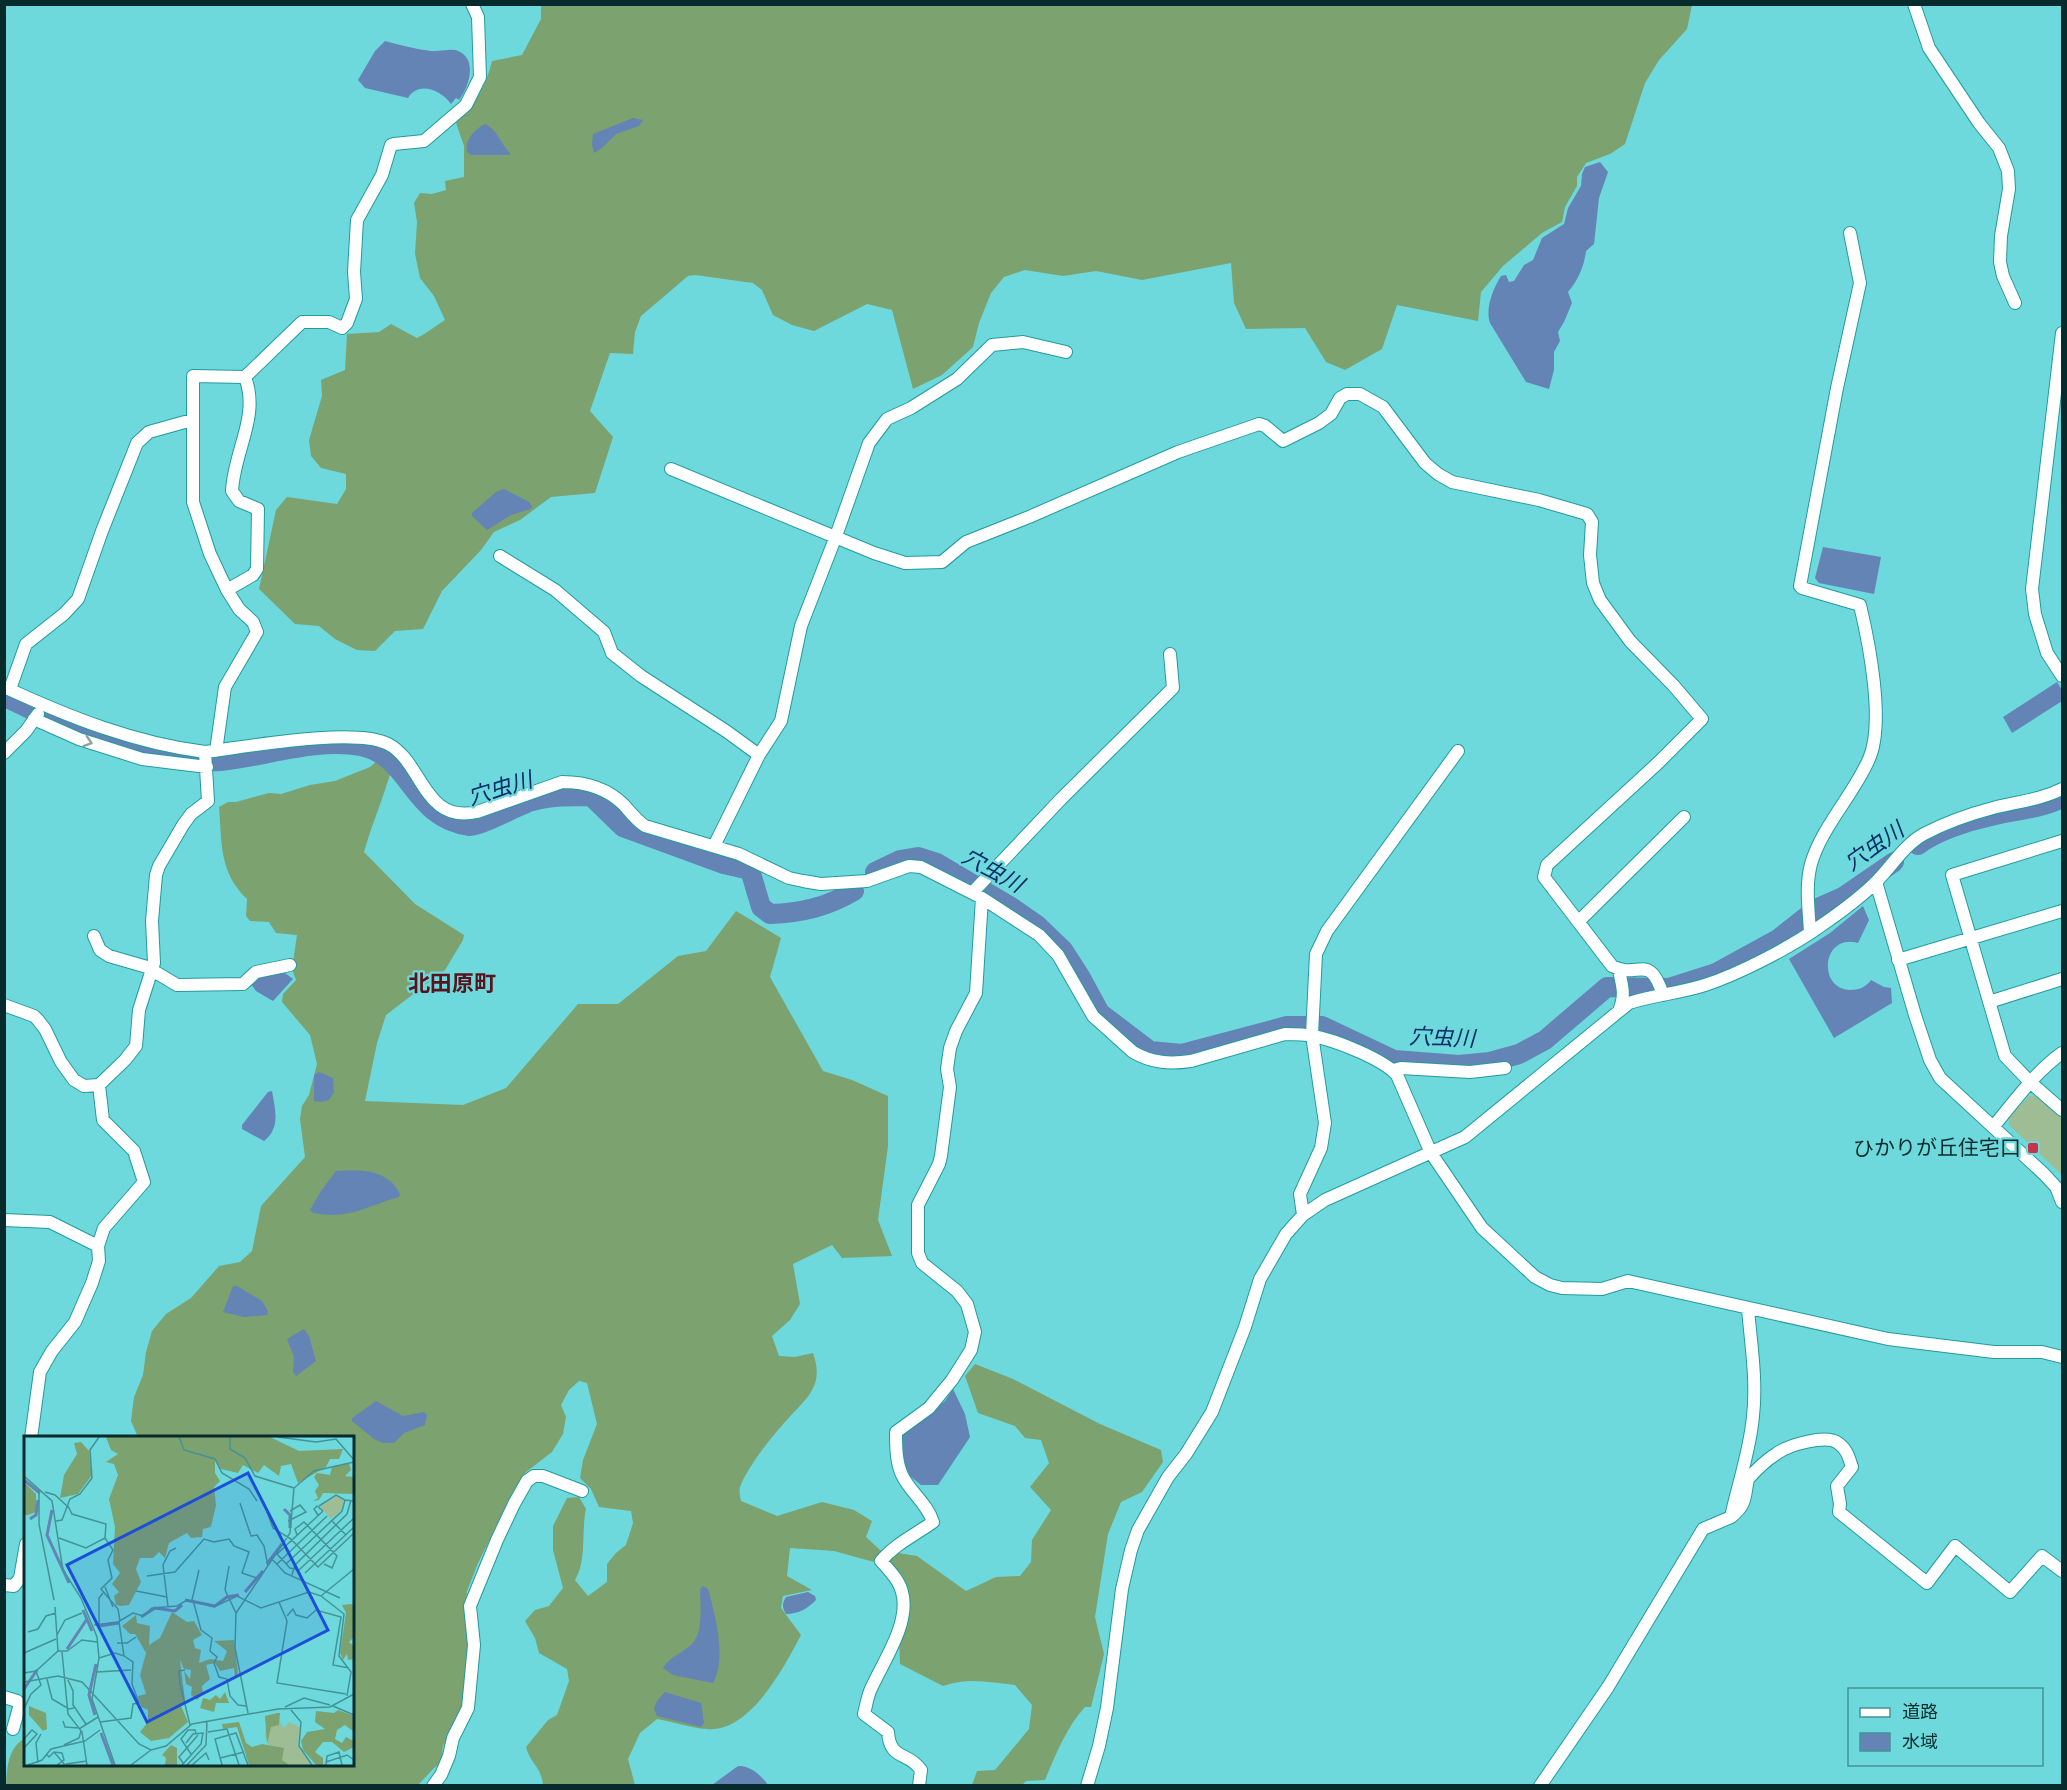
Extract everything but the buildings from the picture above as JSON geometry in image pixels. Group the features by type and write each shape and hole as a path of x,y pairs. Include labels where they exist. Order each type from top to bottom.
{"street":[{"path":"4,1005 34,1016 38,1020 45,1029 61,1062 74,1080 84,1086 99,1085 136,1046 139,1010 152,970 152,921 156,875 183,825 191,814 208,801 207,767 225,687 257,632 253,622 239,609 227,590 210,554 193,502 192,376 245,377 302,322 329,322 342,328 347,323 356,299 354,272 357,220 382,175 391,146 424,141 466,105 480,77 478,17 472,4"},
{"path":"1914,4 1929,48 1979,123 1999,148 2008,171 2009,189 2001,236 2000,262 2005,283 2015,303"},
{"path":"1810,933 1807,888 1811,863 1869,760 1874,735 1871,654 1860,605 1800,586 1837,388 1860,283 1850,233"},
{"path":"2062,333 2032,589 2035,614 2047,653 2062,676"},
{"path":"714,846 759,755 781,721 801,626 869,443 887,419 911,408 957,379 992,345 1023,342 1066,352"},
{"path":"227,590 253,575 257,568 258,509 239,501 232,491 251,405 245,377"},
{"path":"670,469 874,553 905,563 942,562 966,542 1188,449 1259,424 1265,426 1283,441 1320,423 1331,414 1340,398 1347,394 1360,394 1383,407 1425,463 1452,482 1539,500 1587,514 1592,522 1590,555 1593,584 1599,600 1630,641 1674,686 1702,719 1659,762 1547,865 1544,877 1612,966 1619,969 1643,969 1652,972 1663,995"},
{"path":"192,420 149,432 137,443 78,599 64,614 26,644 7,688 43,705 121,734 211,751 290,741 363,736 390,744 399,752 432,797 444,809 455,813 477,812 562,782 589,784 618,799 636,820 645,826 739,854 789,878 802,881 821,884 867,881 909,866 921,867 977,896 1039,935 1058,955 1093,1016 1133,1053 1154,1062 1176,1064 1285,1034 1312,1035 1338,1043 1393,1070 1431,1153 1482,1228 1535,1277 1550,1285 1562,1288 1602,1289 1628,1281 1888,1339 1994,1352 2042,1352 2062,1357"},
{"path":"500,556 555,590 604,632 612,652 640,676 759,755"},
{"path":"918,1785 921,1770 916,1763 894,1752 889,1744 888,1732 864,1714 869,1694 890,1652 905,1609 902,1590 881,1561 892,1547 908,1541 933,1522 928,1509 902,1476 896,1449 896,1432 928,1408 952,1380 971,1350 975,1332 967,1304 957,1291 922,1263 918,1254 918,1205 941,1156 949,1095 947,1069 950,1048 956,1030 976,993 977,896 1061,799 1173,688 1170,654"},
{"path":"4,753 34,719 43,705"},
{"path":"34,719 79,740 142,759 207,767"},
{"path":"1303,1215 1300,1194 1321,1148 1325,1124 1312,1035 1316,954 1327,932 1458,751"},
{"path":"1087,1785 1101,1737 1122,1589 1138,1530 1168,1477 1186,1454 1212,1412 1245,1327 1260,1279 1286,1234 1303,1215 1347,1189 1465,1137 1629,1003 1705,985 1729,976 1810,933 1876,882 1896,857 1921,835 1990,809 2048,796 2062,789"},
{"path":"1579,921 1684,817"},
{"path":"2062,841 1952,875 2005,1056 2062,1110"},
{"path":"1876,882 1930,1060 1940,1078 2044,1174 2056,1187 2062,1202"},
{"path":"1898,960 2062,911"},
{"path":"93,936 100,950 109,956 152,970 177,985 243,984 256,972 290,965"},
{"path":"1619,969 1623,983 1623,998 1619,1011"},
{"path":"1989,1002 2062,979"},
{"path":"1993,1127 2030,1082 2062,1053"},
{"path":"1393,1070 1401,1068 1470,1072 1505,1068"},
{"path":"30,1436 40,1372 52,1351 75,1322 92,1284 99,1261 98,1246 104,1228 144,1182 134,1151 103,1120 99,1085"},
{"path":"4,1220 50,1221 98,1246"},
{"path":"1731,1517 1751,1436 1754,1414 1754,1378 1748,1309"},
{"path":"1540,1785 1608,1688 1703,1529 1731,1517 1741,1508 1745,1500 1748,1479 1777,1453 1785,1449 1820,1439 1837,1442 1847,1451 1852,1467 1837,1486 1839,1512 1927,1583 1955,1546 2010,1592 2042,1556 2062,1571"},
{"path":"433,1785 441,1775 453,1738 468,1708 474,1645 470,1606 496,1540 526,1480 534,1476 543,1476 582,1491"},
{"path":"4,1586 14,1586 20,1578 24,1555"},
{"path":"4,1696 20,1704 13,1729"}],"green space":[{"path":"541,5 1692,5 1687,29 1659,60 1645,83 1625,144 1610,154 1586,163 1577,177 1577,186 1565,207 1562,222 1542,233 1503,266 1481,292 1478,321 1397,305 1382,349 1345,370 1326,362 1305,328 1246,329 1234,303 1231,263 1142,280 1096,271 1063,276 1025,270 1004,277 991,293 979,323 973,347 942,375 913,389 892,310 867,304 814,331 792,325 773,315 762,290 753,283 688,276 641,316 635,332 633,354 610,353 590,411 613,437 595,493 551,497 520,520 494,532 481,550 442,591 423,629 395,631 375,651 357,650 335,639 319,626 295,624 259,589 276,510 287,497 337,504 346,489 346,474 321,468 311,456 309,440 322,396 321,380 345,370 347,334 379,332 391,324 417,338 445,320 434,296 420,278 415,254 417,222 414,203 420,193 432,194 446,190 445,181 464,177 464,146 456,123 479,95 492,61 522,55 541,19"},
{"path":"376,762 385,764 391,771 364,852 415,904 464,935 445,970 386,1015 377,1043 365,1101 463,1105 506,1088 578,1004 618,1004 678,956 706,951 736,911 781,938 770,977 823,1071 852,1080 888,1096 888,1146 878,1220 892,1256 842,1258 832,1245 793,1264 800,1304 790,1320 772,1336 779,1356 795,1357 813,1353 817,1375 812,1391 774,1435 748,1471 740,1487 741,1501 777,1516 822,1502 854,1510 872,1521 866,1537 880,1550 917,1556 966,1591 996,1577 1020,1576 1031,1562 1032,1540 1051,1510 1030,1487 1049,1463 1041,1440 1025,1438 1015,1426 978,1413 965,1376 975,1364 1013,1379 1100,1424 1161,1450 1163,1462 1142,1492 1121,1502 1108,1534 1095,1617 1104,1654 1091,1707 1085,1707 1072,1724 1045,1780 1026,1781 1022,1785 972,1785 977,1771 995,1770 1029,1729 1032,1705 1015,1685 970,1681 943,1686 900,1664 899,1636 909,1618 906,1588 892,1567 834,1551 790,1548 787,1576 812,1590 783,1596 781,1608 801,1635 775,1680 751,1709 723,1727 707,1729 657,1719 640,1733 628,1759 635,1785 543,1785 526,1747 548,1720 557,1715 569,1681 567,1669 539,1653 535,1638 525,1621 535,1610 549,1606 563,1588 553,1550 553,1526 567,1498 579,1497 586,1509 581,1564 575,1580 588,1596 607,1582 607,1564 626,1545 633,1523 631,1511 599,1507 591,1489 580,1478 583,1460 597,1424 587,1383 579,1381 569,1390 561,1405 566,1417 563,1434 552,1452 526,1472 478,1563 467,1591 465,1616 468,1656 461,1712 443,1746 441,1763 418,1785 6,1786 12,1753 24,1739 24,1766 354,1766 354,1436 138,1436 131,1421 134,1397 143,1375 152,1331 166,1314 191,1298 219,1266 240,1262 252,1251 261,1206 305,1157 300,1119 302,1106 309,1095 317,1064 310,1035 282,1002 283,994 296,980 292,969 297,935 276,933 269,922 250,921 246,916 247,899 231,878 224,857 219,807 228,802 269,793 281,794 310,785 335,781 370,767"},
{"path":"2029,1096 2037,1096 2062,1118 2062,1175 2009,1125 2009,1118"}],"water":[{"path":"385,41 431,51 455,50 464,55 468,60 470,74 459,100 456,98 451,104 442,95 430,89 418,90 408,98 365,88 358,80 375,51"},
{"path":"633,118 643,120 639,126 616,134 594,153 593,134"},
{"path":"485,124 496,133 510,155 471,155 467,152 467,143 471,135"},
{"path":"1600,162 1608,172 1599,198 1594,244 1586,251 1580,273 1568,292 1572,303 1558,332 1560,341 1554,352 1554,370 1549,389 1526,382 1490,323 1489,305 1501,276 1506,275 1509,282 1514,281 1524,265 1533,260 1542,238 1564,224 1568,208 1581,186 1585,167"},
{"path":"504,489 529,502 532,507 511,515 487,530 472,516 472,513 496,492"},
{"path":"1823,547 1881,557 1874,594 1819,583 1815,578"},
{"path":"2057,682 2062,690 2062,701 2012,733 2003,717"},
{"path":"1863,906 1869,920 1858,943 1846,942 1837,946 1828,962 1829,972 1832,981 1839,987 1850,990 1862,988 1871,980 1891,988 1892,1003 1834,1038 1789,959 1830,933"},
{"path":"285,973 293,979 273,1001 256,991 249,981 260,975"},
{"path":"319,1072 333,1078 334,1092 329,1100 321,1102 314,1101 314,1075"},
{"path":"272,1091 276,1118 273,1130 264,1141 242,1129 242,1125 268,1092"},
{"path":"354,1170 381,1175 395,1186 400,1194 399,1197 348,1213 326,1215 313,1213 310,1210 336,1171"},
{"path":"233,1286 237,1286 262,1301 268,1311 267,1315 244,1317 223,1312"},
{"path":"304,1329 309,1336 316,1361 296,1376 293,1372 294,1357 287,1339"},
{"path":"953,1389 965,1414 970,1437 938,1485 921,1485 905,1472 900,1435 945,1401"},
{"path":"376,1401 403,1416 424,1412 427,1415 425,1425 404,1433 394,1443 383,1443 374,1439 352,1421 352,1418"},
{"path":"703,1586 708,1589 718,1636 719,1661 713,1683 673,1675 663,1668 669,1660 696,1639 700,1618 700,1589"},
{"path":"808,1592 815,1596 816,1600 802,1610 786,1614 783,1606 786,1597"},
{"path":"665,1692 701,1703 704,1723 701,1727 657,1716 654,1709 657,1701"},
{"path":"738,1766 747,1767 755,1772 768,1785 712,1785"}],"waterway":[{"name":"穴虫川","path":"4,697 84,733 195,760 237,759 326,744 360,746 377,752 391,762 435,812 450,821 470,826 532,801 554,797 591,796 623,827 724,864 750,870 761,907 770,914 814,908 854,891"},
{"name":"穴虫川","path":"1918,845 1934,835 1963,824 2036,807 2062,798"},
{"name":"穴虫川","path":"875,872 900,860 918,857 937,863 1008,905 1037,925 1063,950 1100,1013 1150,1051 1182,1054 1287,1026 1322,1026 1394,1060 1459,1065 1490,1062 1519,1054 1545,1040 1607,987 1669,988 1716,973 1778,939 1816,909 1843,897 1894,862"}],"place":[{"name":"ひかりが丘住宅口","path":"2033,1148"}],"district":[{"name":"北田原町","path":"452,983"}]}
